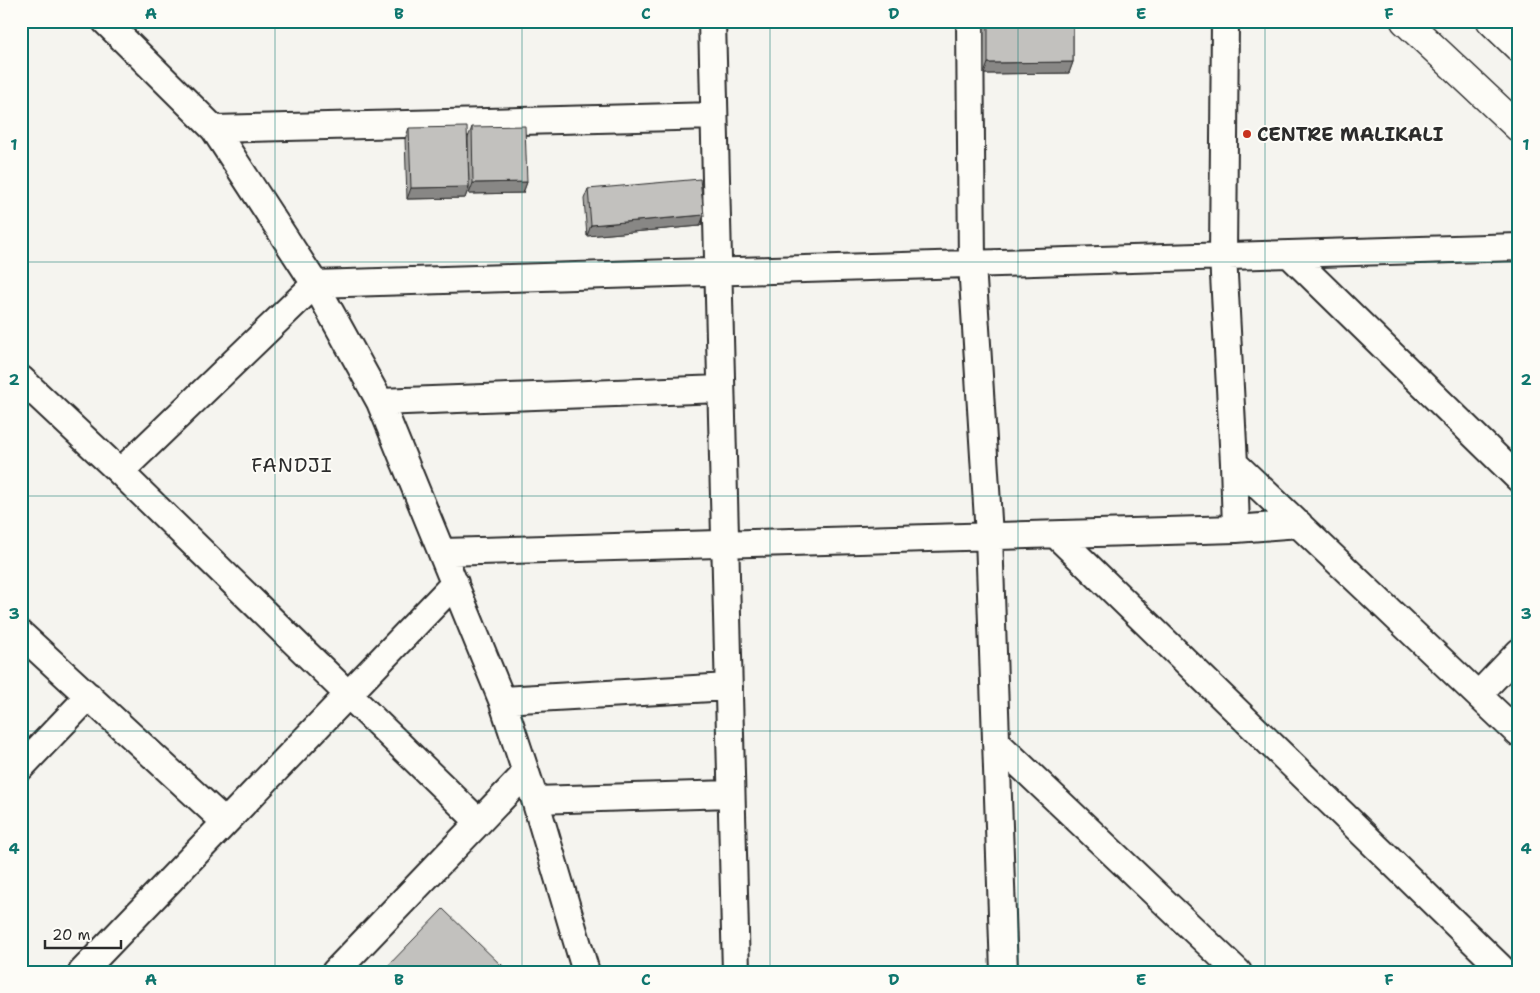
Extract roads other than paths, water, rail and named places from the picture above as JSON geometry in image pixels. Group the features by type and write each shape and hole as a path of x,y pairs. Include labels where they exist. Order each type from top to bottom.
{"street":[{"path":"105,21 214,129 315,284 380,402 502,700 535,800 586,972"},
{"path":"712,21 736,972"},
{"path":"970,21 972,264 989,536 1004,972"},
{"path":"1225,21 1223,256 1236,529"},
{"path":"1406,21 1519,128"},
{"path":"1491,21 1519,48"},
{"path":"214,129 714,116"},
{"path":"120,472 315,284 1519,247"},
{"path":"1289,254 1519,479"},
{"path":"21,378 479,822"},
{"path":"380,402 721,389"},
{"path":"1234,463 1519,734"},
{"path":"443,552 1056,535 1236,529 1299,524"},
{"path":"1056,535 1505,972"},
{"path":"82,972 455,583"},
{"path":"21,634 225,822"},
{"path":"1478,695 1519,652"},
{"path":"502,700 729,687"},
{"path":"21,767 89,696"},
{"path":"996,742 1238,972"},
{"path":"335,972 525,774"},
{"path":"535,800 731,794"}],"place":[{"name":"CENTRE MALIKALI","path":"1247,134"}],"district":[{"name":"FANDJI","path":"292,465"}]}
